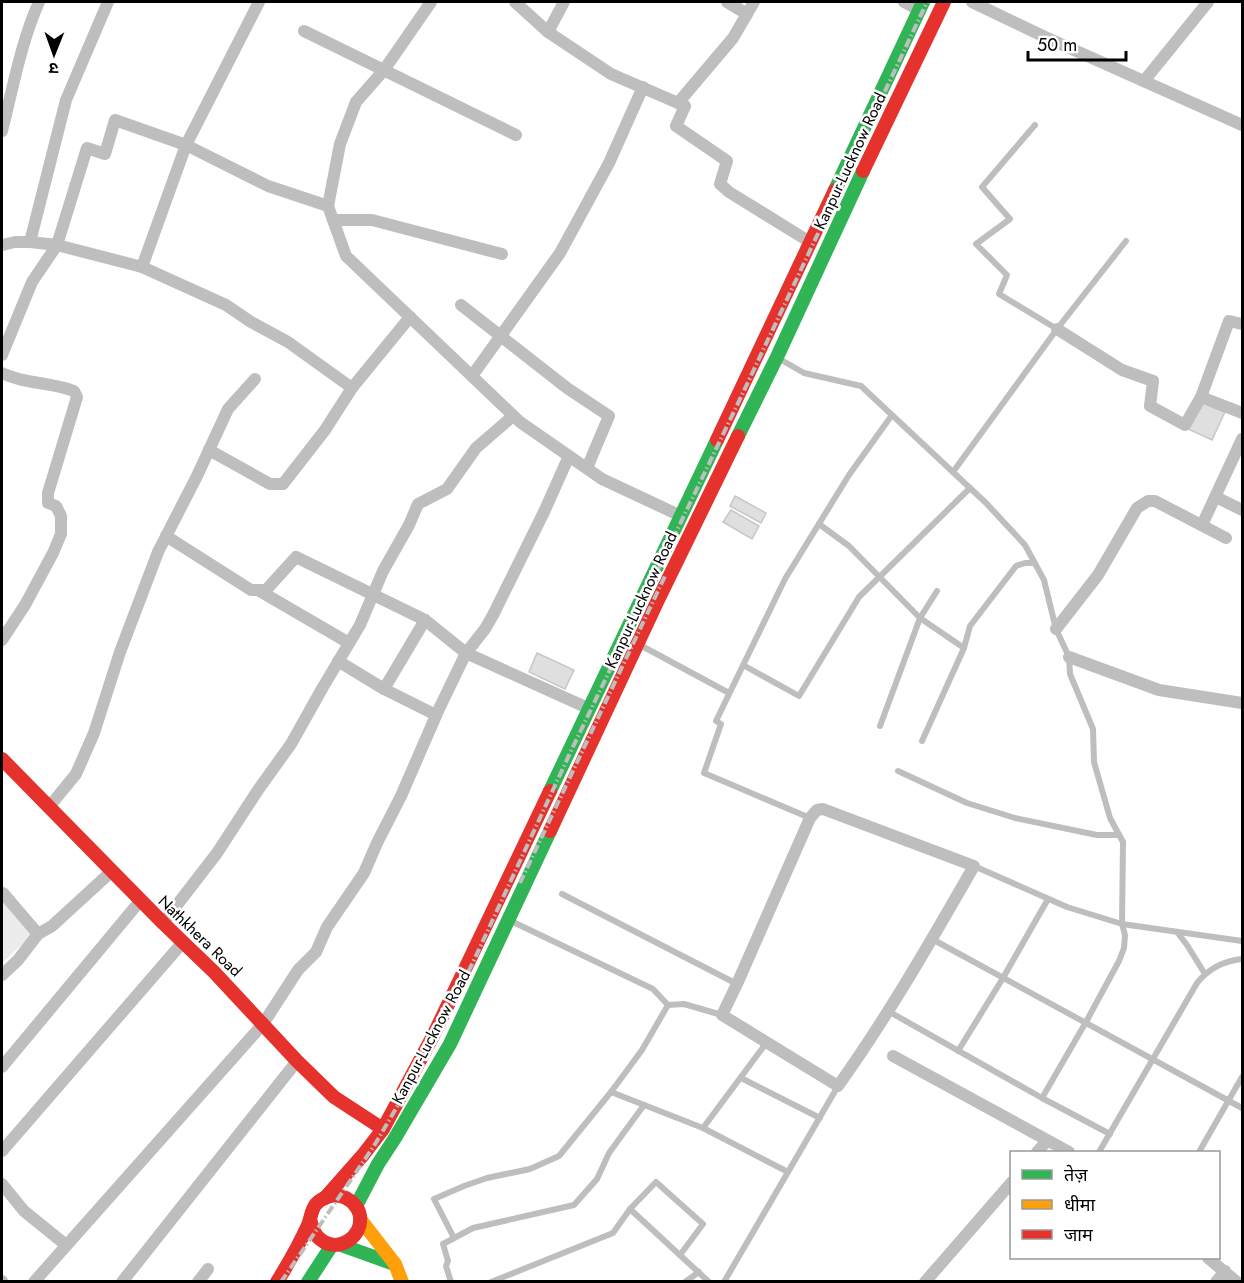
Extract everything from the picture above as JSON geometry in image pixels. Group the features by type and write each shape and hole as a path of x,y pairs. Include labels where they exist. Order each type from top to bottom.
{"main road":[{"name":"Kanpur-Lucknow Road","path":"358,1212 378,1164 450,1044 638,643 777,357 944,2"},
{"name":"Kanpur-Lucknow Road","path":"325,1198 383,1129 433,1036 590,709 921,6"},
{"name":"Nathkhera Road","path":"2,759 334,1096 383,1129"},
{"path":"523,848 539,855"},
{"path":"278,1281 291,1260 313,1209 320,1200 338,1196 345,1197 358,1212 395,1264 402,1281"},
{"path":"308,1281 336,1245 349,1241 355,1235 359,1227 358,1212"},
{"path":"310,1219 314,1234 325,1243 395,1264"}],"street":[{"path":"2,131 19,62 39,2"},
{"path":"30,242 66,100 108,2"},
{"path":"142,267 186,146 259,2"},
{"path":"431,2 384,70 356,102 340,144 328,206 346,256 520,422 602,479 681,516"},
{"path":"515,2 548,32 611,74 685,106 676,126 727,161 720,184 729,192 810,242"},
{"path":"548,32 564,2"},
{"path":"727,2 747,14"},
{"path":"678,103 733,38 754,2"},
{"path":"904,2 921,6"},
{"path":"972,2 1242,125"},
{"path":"1144,81 1208,2"},
{"path":"304,31 516,135"},
{"path":"472,376 560,253 609,163 643,87"},
{"path":"2,355 32,282 57,245 87,148 105,154 115,120 186,146 268,186 328,206"},
{"path":"333,220 372,220 502,254"},
{"path":"2,245 15,242 57,245 142,267 226,305 288,342 352,388"},
{"path":"461,305 567,388 609,416 587,468"},
{"path":"209,450 270,484 284,484 325,430 352,388 410,317"},
{"path":"1057,329 1122,370 1153,381 1150,406 1185,425 1201,397 1229,321 1242,324"},
{"path":"2,373 10,377 64,387 74,391 77,397 48,493 48,503 56,506 61,516 61,534 53,554 25,605 2,640"},
{"path":"49,807 76,774 94,733 120,652 158,552 228,409 255,379"},
{"path":"1201,397 1242,413"},
{"path":"163,923 218,853 258,790 291,744 360,625 383,570 409,525 418,504 447,489 476,448 513,416"},
{"path":"1202,525 1242,439"},
{"path":"34,1281 263,1024 298,970 316,952 327,927 364,873 466,653 493,615 569,456"},
{"path":"1216,497 1242,510"},
{"path":"1056,629 1098,575 1137,508 1148,501 1155,501 1226,538"},
{"path":"166,536 251,590 266,590 296,557 425,620 466,653 590,709"},
{"path":"258,590 349,644"},
{"path":"384,689 425,620"},
{"path":"1070,657 1159,690 1242,703"},
{"path":"338,661 384,689 436,716"},
{"path":"823,808 974,866 888,1011 838,1086 722,1015 810,818 817,810 823,808"},
{"path":"2,975 18,960 38,934 52,926 112,871"},
{"path":"2,895 3,893 38,934"},
{"path":"2,1067 140,901"},
{"path":"2,1151 183,942"},
{"path":"893,1056 1067,1151"},
{"path":"122,1281 297,1060"},
{"path":"1038,1151 1047,1141"},
{"path":"925,1281 1010,1183"},
{"path":"2,1184 24,1211 66,1245"},
{"path":"1210,1259 1237,1281"},
{"path":"198,1281 208,1269"},
{"path":"1216,1281 1225,1271"}],"lane":[{"path":"1035,125 982,187 1010,219 976,244 1007,275 999,294 1057,329"},
{"path":"953,472 1057,329 1126,241"},
{"path":"759,349 804,373 861,386 986,503 1024,546 1044,580 1056,629 1070,657 1070,674 1093,729 1094,762 1110,818 1123,842 1122,924 1125,935 1122,955 1042,1098"},
{"path":"810,818 704,773 721,724 716,721 785,579 849,475 892,415"},
{"path":"743,665 799,696 859,597 970,488"},
{"path":"819,524 849,546 920,618 964,648"},
{"path":"922,741 964,648 970,626 1016,566 1034,563"},
{"path":"880,726 920,618 937,591"},
{"path":"638,643 729,693"},
{"path":"898,771 967,803 1015,818 1097,835 1119,835"},
{"path":"974,866 1067,907 1122,924 1242,941"},
{"path":"562,894 737,984"},
{"path":"957,1051 1003,978 1048,899"},
{"path":"509,920 653,989 668,1005"},
{"path":"1177,932 1205,974"},
{"path":"931,939 1242,1108"},
{"path":"1100,1151 1190,994 1205,974 1215,967 1242,959"},
{"path":"668,1005 684,1004 722,1015"},
{"path":"454,1238 435,1199 487,1178 530,1169 559,1156 642,1050 668,1005"},
{"path":"888,1011 1110,1134"},
{"path":"703,1128 767,1042"},
{"path":"1200,1151 1242,1077"},
{"path":"741,1078 820,1118"},
{"path":"724,1281 838,1086"},
{"path":"611,1092 703,1128 788,1172"},
{"path":"452,1281 446,1266 448,1261 443,1244 473,1228 574,1205 597,1179 609,1153 644,1105"},
{"path":"491,1281 613,1233 630,1209 656,1182 703,1224 680,1255"},
{"path":"630,1209 709,1281"},
{"path":"685,1281 699,1272"}],"shaded area":[{"path":"2,903 33,934 2,963"}],"building":[{"path":"1201,402 1225,412 1212,440 1188,429"},
{"path":"735,496 766,513 761,523 730,506"},
{"path":"731,510 759,526 752,539 723,522"},
{"path":"537,653 574,670 565,689 529,672"}],"railway":[{"path":"281,1282 374,1146 431,1049 927,2"},
{"path":"520,883 666,574"}],"traffic: fast":[{"path":"835,190 923,2"},
{"path":"738,436 863,171"},
{"path":"550,791 717,440"},
{"path":"356,1206 378,1164 450,1044 550,831"},
{"path":"308,1282 332,1245"},
{"path":"341,1245 394,1264"}],"traffic: slow":[{"path":"360,1219 395,1264 402,1282"}],"traffic: jam":[{"path":"863,171 944,2"},
{"path":"717,440 835,190"},
{"path":"550,831 738,436"},
{"path":"2,759 214,972 334,1097 383,1129"},
{"path":"325,1198 383,1129 433,1036 550,791"},
{"path":"277,1282 301,1240 314,1206 319,1201 334,1196 346,1198 358,1210 360,1224 358,1231 348,1241 334,1245 318,1237 310,1219"}]}
